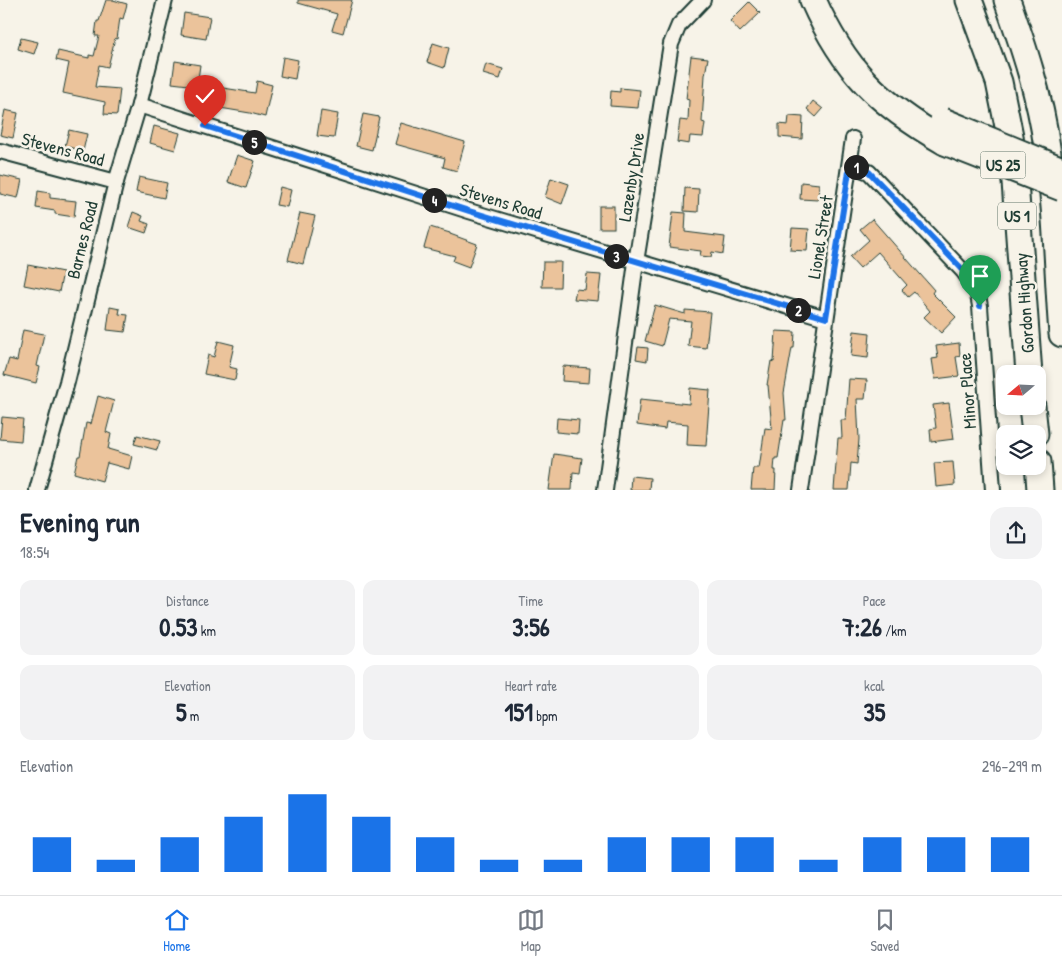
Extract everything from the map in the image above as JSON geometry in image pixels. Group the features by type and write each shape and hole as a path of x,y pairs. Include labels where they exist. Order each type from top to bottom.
{"highway":[{"name":"US 25","path":"813,0 825,27 854,71 896,110 911,121 944,131 1062,188"},
{"path":"831,0 855,44 888,82 944,131 1062,170"},
{"path":"959,0 992,61"},
{"name":"Gordon Highway","path":"969,0 999,82 1011,145 1028,365"},
{"name":"Gordon Highway","path":"1006,0 1034,82 1048,149 1062,334"},
{"path":"1039,475 1040,490"}],"street":[{"name":"Barnes Road","path":"37,490 67,382 116,182 139,105 165,0"},
{"name":"Lazenby Drive","path":"604,490 636,262 671,44 679,25 703,0"},
{"name":"Stevens Road","path":"139,105 459,208 826,318"},
{"name":"Lionel Street","path":"801,490 853,139"},
{"name":"Stevens Road","path":"0,151 116,182"},
{"name":"Minor Place","path":"850,165 869,172 964,271 977,290 980,306 993,490"}],"building":[{"path":"106,0 127,4 123,19 120,18 117,39 115,38 108,67 99,65 95,87 120,89 117,115 104,114 105,102 63,93 69,63 56,60 58,51 89,58 89,55 94,56 99,36 95,36 97,21 99,21"},
{"path":"298,0 352,0 343,33 332,30 337,14 298,3"},
{"path":"749,2 760,13 740,32 730,21"},
{"path":"184,13 210,17 206,39 181,35"},
{"path":"21,38 38,42 34,54 18,49"},
{"path":"433,43 449,48 444,68 427,62"},
{"path":"691,56 708,58 702,122 705,123 703,137 690,136 689,144 677,142 680,120 688,121 689,100 686,99"},
{"path":"283,57 298,60 295,79 280,76"},
{"path":"175,61 200,65 197,86 172,83"},
{"path":"486,64 503,69 500,79 483,74"},
{"path":"257,81 272,85 265,117 214,107 217,87 255,93"},
{"path":"620,88 640,90 638,108 610,106 611,91 620,92"},
{"path":"813,101 823,109 816,117 807,109"},
{"path":"5,110 18,113 13,138 0,135"},
{"path":"321,111 338,114 334,138 317,136"},
{"path":"363,114 379,117 372,150 356,146"},
{"path":"789,116 803,117 802,139 779,137 779,124 788,125"},
{"path":"401,123 465,142 457,171 443,167 445,158 395,144"},
{"path":"154,126 180,133 175,150 150,143"},
{"path":"69,130 87,134 83,151 65,146"},
{"path":"237,155 255,161 246,188 228,182"},
{"path":"0,175 22,180 18,198 0,194"},
{"path":"139,177 167,183 164,198 136,192"},
{"path":"551,178 569,184 562,204 545,197"},
{"path":"801,182 819,184 818,200 800,199"},
{"path":"280,187 291,190 287,207 276,205"},
{"path":"685,188 699,189 698,212 684,211"},
{"path":"38,191 50,193 50,198 76,201 74,217 36,208"},
{"path":"599,206 614,206 614,228 599,228"},
{"path":"133,212 143,216 141,221 149,224 146,233 128,227"},
{"path":"673,212 686,213 685,232 725,237 723,254 712,252 711,257 700,256 701,251 669,247"},
{"path":"300,213 315,216 303,264 288,260"},
{"path":"872,219 934,290 932,293 956,317 941,333 924,317 930,311 914,292 908,297 902,290 907,285 878,252 860,268 850,257 869,240 860,229"},
{"path":"430,227 477,244 469,267 453,261 455,256 424,248"},
{"path":"792,228 809,229 807,251 790,250"},
{"path":"543,262 561,262 560,287 542,287"},
{"path":"28,265 63,272 59,292 24,285"},
{"path":"587,274 601,275 598,301 574,299 576,289 585,290"},
{"path":"655,305 685,314 685,310 710,312 706,348 688,346 691,321 669,319 662,346 645,341"},
{"path":"110,307 120,309 119,314 128,315 125,332 107,330"},
{"path":"23,330 44,334 37,366 40,367 36,383 4,375 9,359 17,361"},
{"path":"776,331 795,332 794,348 792,348 784,393 786,420 784,420 778,458 775,458 775,490 751,490 753,468 759,468 765,428 772,429 767,385 771,361 774,362"},
{"path":"854,331 870,333 868,358 851,356"},
{"path":"218,341 234,345 229,367 237,369 235,380 204,374 208,355 214,357"},
{"path":"959,343 960,356 956,357 959,376 935,379 932,359 938,358 936,346"},
{"path":"638,347 648,348 647,361 636,359"},
{"path":"563,366 590,368 589,383 562,381"},
{"path":"849,379 867,380 865,399 857,399 859,439 857,464 851,463 849,490 834,490 838,438 842,438 841,420 846,420"},
{"path":"690,388 710,390 706,446 687,445 688,424 666,422 665,429 637,425 640,399 689,404"},
{"path":"98,396 114,401 106,432 111,434 108,449 132,456 129,469 107,463 102,481 74,473 78,456 80,456 86,423 91,424"},
{"path":"949,403 954,439 931,442 930,429 936,428 933,405"},
{"path":"2,417 23,419 21,441 0,439"},
{"path":"557,418 579,420 578,434 556,432"},
{"path":"137,435 160,441 157,450 134,444"},
{"path":"554,454 582,458 580,473 573,472 572,490 549,490"},
{"path":"953,462 955,485 936,487 934,463"},
{"path":"631,476 650,478 649,490 630,490"}],"route":[{"path":"205,126 469,211 826,318 850,165 869,172 964,271 977,290 980,306"}]}
